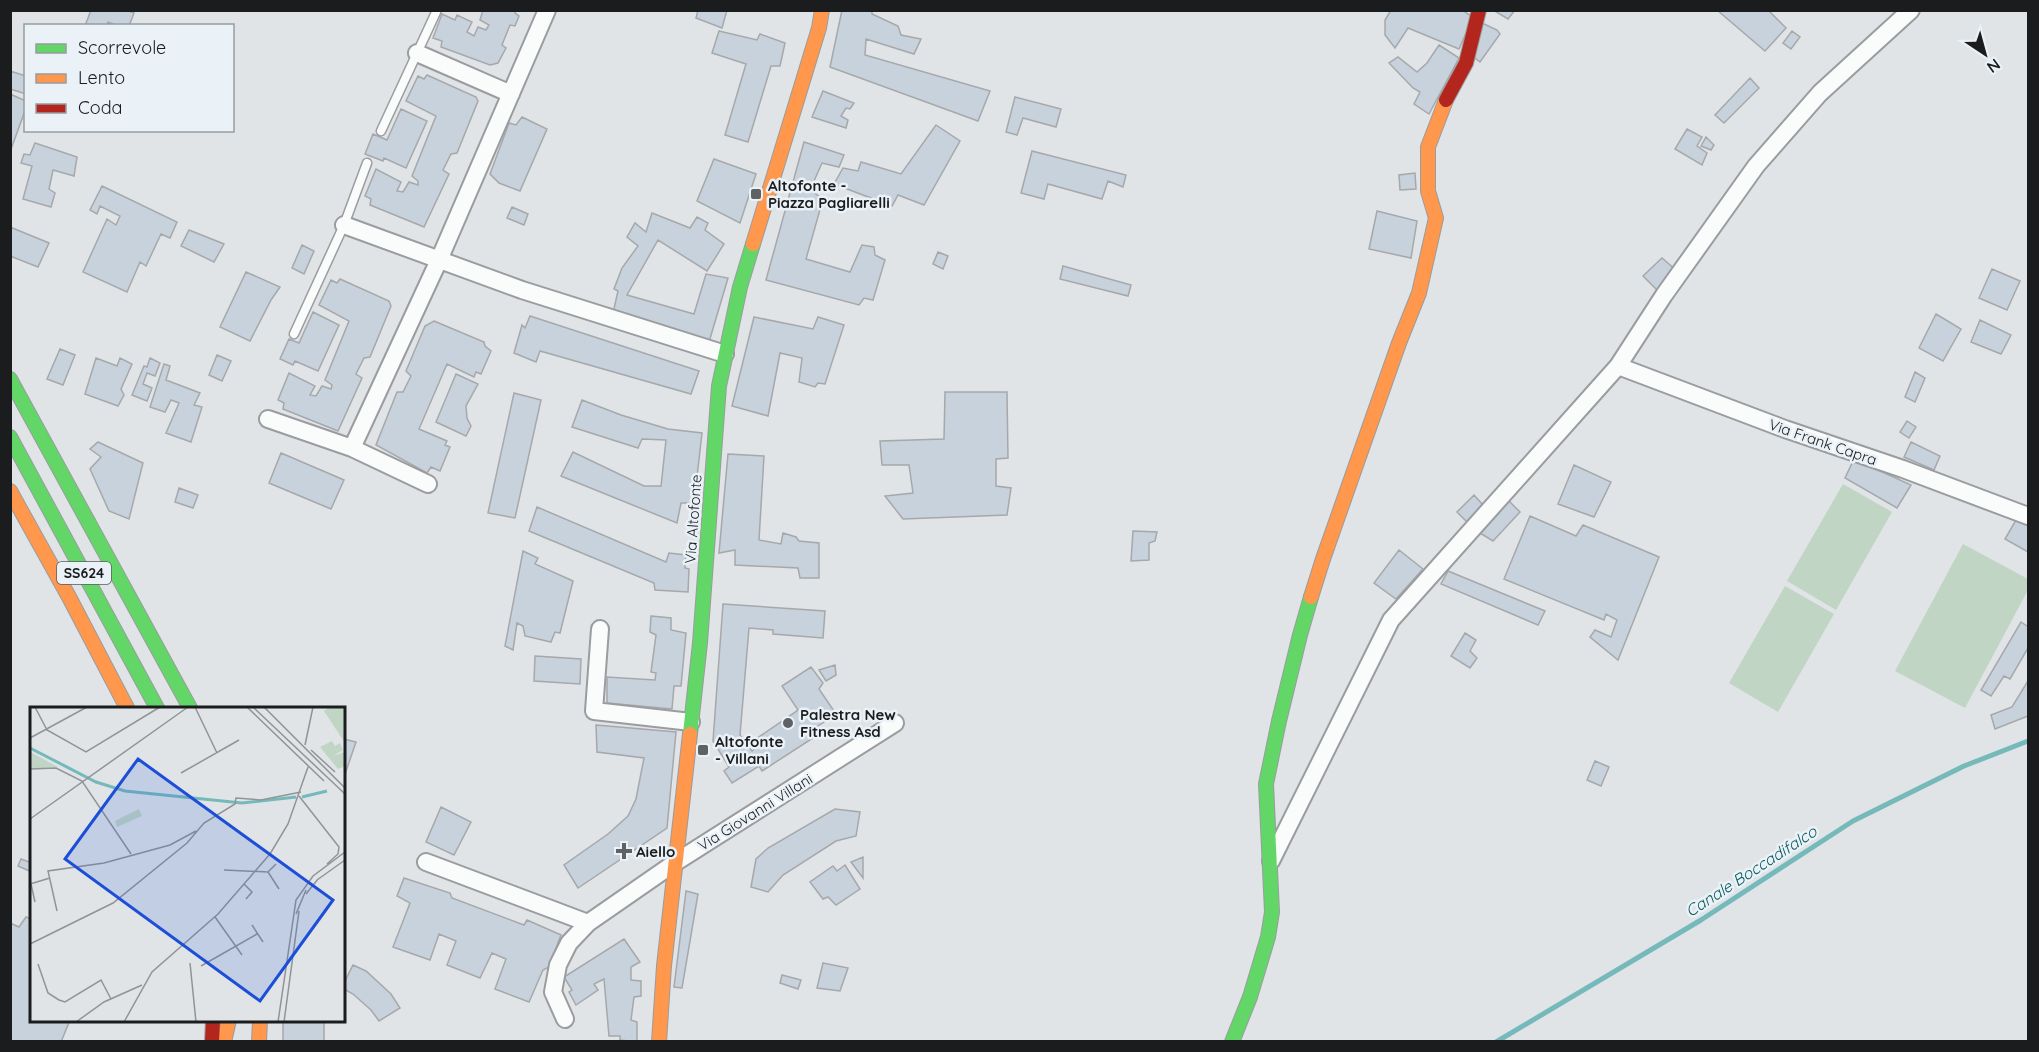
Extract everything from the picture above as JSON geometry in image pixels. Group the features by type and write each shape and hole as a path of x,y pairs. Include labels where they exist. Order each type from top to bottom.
{"street":[{"path":"352,448 439,260 547,10"},
{"name":"Via Altofonte","path":"659,1041 664,966 700,643 719,386 740,287 819,28 822,10"},
{"path":"1233,1041 1250,997 1268,937 1272,912 1266,784 1279,720 1300,635 1323,559 1419,293 1436,218 1428,191 1428,147 1442,108 1466,63 1479,10"},
{"path":"1271,861 1391,620 1618,366 1664,295 1756,166 1820,93 1911,10"},
{"path":"417,53 511,94"},
{"path":"344,225 522,290 725,354"},
{"name":"Via Frank Capra","path":"1618,366 2028,516"},
{"path":"10,379 189,707"},
{"path":"268,419 352,448 428,484"},
{"name":"SS624","path":"10,437 156,707"},
{"path":"10,491 126,707"},
{"path":"600,629 594,711 691,722"},
{"name":"Via Giovanni Villani","path":"565,1019 553,992 558,965 569,943 588,923 676,862 894,723"},
{"path":"426,862 588,923"},
{"path":"212,1041 213,1022"},
{"path":"224,1041 229,1022"},
{"path":"235,1022 235,1041"},
{"path":"259,1041 260,1022"}],"lane":[{"path":"381,131 437,10"},
{"path":"294,334 344,225 367,163"}],"green space":[{"path":"1843,484 1892,512 1836,610 1787,581"},
{"path":"1963,544 2028,579 2028,590 1965,708 1895,671"},
{"path":"1785,586 1834,614 1778,712 1729,683"}],"building":[{"path":"91,10 126,10 134,13 130,24 108,22 108,24 86,24"},
{"path":"483,10 516,10 515,13 519,16 515,26 510,25 502,45 506,48 498,63 490,65 441,47 442,41 433,38 442,14 455,20 457,15 472,22 467,32 474,36 478,27 486,30 489,25 480,20"},
{"path":"698,10 727,10 722,28 696,18"},
{"path":"842,10 872,10 872,14 898,26 901,35 921,39 914,54 866,39 865,55 990,91 978,121 830,67"},
{"path":"1391,10 1462,10 1473,17 1459,49 1408,28 1395,48 1385,35 1385,20"},
{"path":"1493,10 1515,10 1508,19"},
{"path":"1717,10 1768,10 1786,28 1765,51"},
{"path":"1482,23 1497,30 1500,34 1480,62 1471,55"},
{"path":"719,31 757,40 760,34 785,43 780,66 771,66 748,142 725,135 746,64 712,53"},
{"path":"1792,31 1800,37 1791,49 1783,43"},
{"path":"1439,45 1459,58 1429,114 1414,104 1420,92 1413,88 1389,63 1398,57 1417,72 1427,63"},
{"path":"10,71 24,75 24,93 10,89"},
{"path":"427,75 476,97 478,101 457,153 451,154 443,170 449,174 424,227 370,205 371,199 365,196 376,169 401,182 397,191 403,192 409,182 418,185 418,181 412,176 436,116 406,101 418,76 424,79"},
{"path":"1750,78 1759,88 1724,123 1715,115"},
{"path":"823,91 854,103 850,109 846,108 841,116 848,120 846,128 812,117"},
{"path":"10,94 24,100 24,114 10,152"},
{"path":"1015,97 1061,109 1056,127 1023,118 1017,135 1006,132"},
{"path":"401,109 427,121 406,168 384,158 383,161 365,154 373,134 387,140"},
{"path":"522,117 547,129 520,191 499,183 490,174 509,123 516,125"},
{"path":"936,125 960,141 924,205 898,195 892,206 834,184 843,168 858,171 861,162 901,174"},
{"path":"1687,129 1702,137 1697,146 1707,153 1702,165 1675,149"},
{"path":"1706,137 1714,145 1711,150 1701,146"},
{"path":"804,142 844,155 839,167 822,163 810,190 823,199 806,259 850,272 862,245 874,247 875,255 885,260 873,300 864,298 859,305 766,280"},
{"path":"35,143 77,157 74,176 53,170 49,189 55,193 51,207 23,199 32,166 21,163 24,154 30,155"},
{"path":"1032,151 1126,175 1123,187 1108,181 1102,199 1048,184 1044,199 1021,193"},
{"path":"714,159 756,174 740,223 697,201"},
{"path":"1415,173 1416,189 1400,190 1399,175"},
{"path":"102,186 177,222 170,238 161,234 146,266 140,262 127,292 83,272 107,219 116,225 120,216 100,206 97,214 90,210"},
{"path":"512,207 528,214 524,225 507,218"},
{"path":"1377,211 1417,221 1411,258 1369,249"},
{"path":"652,213 690,228 697,217 708,223 705,230 724,244 707,271 658,240 627,295 694,314 706,274 728,278 709,342 613,313 618,291 614,289 622,268 638,246 627,237 635,223 646,232"},
{"path":"10,227 49,243 38,267 10,256"},
{"path":"189,230 224,244 214,262 181,246"},
{"path":"302,245 314,251 304,274 292,268"},
{"path":"938,252 948,256 943,269 933,264"},
{"path":"1662,258 1676,270 1657,290 1643,276"},
{"path":"1063,266 1131,285 1128,296 1060,279"},
{"path":"1992,269 2020,281 2007,310 1979,298"},
{"path":"246,272 280,287 250,341 220,327"},
{"path":"340,279 389,301 391,306 370,357 364,358 356,374 362,378 338,431 283,409 284,403 278,400 289,373 315,386 310,395 316,396 322,386 331,389 332,385 325,380 349,321 319,305 331,280 337,283"},
{"path":"313,312 339,325 318,371 295,361 293,365 280,359 289,339 299,343"},
{"path":"1936,314 1961,329 1943,361 1919,348"},
{"path":"530,316 699,371 691,394 540,351 536,362 514,353 522,325 525,328"},
{"path":"754,317 813,329 818,317 844,325 825,384 818,383 815,387 799,382 802,358 780,353 768,416 732,406"},
{"path":"1980,320 2011,335 2001,354 1971,342"},
{"path":"434,321 484,342 491,351 481,374 476,372 474,377 447,364 419,429 447,441 445,445 450,447 440,471 431,467 427,473 376,445 397,392 403,392 411,376 406,371 425,326"},
{"path":"60,349 75,355 63,385 47,379"},
{"path":"217,355 231,361 222,381 209,375"},
{"path":"96,358 117,366 120,358 132,364 121,389 124,395 118,406 85,394"},
{"path":"150,358 160,363 155,376 147,373 143,384 152,388 147,401 132,395 144,366 147,367"},
{"path":"164,364 170,366 166,380 200,393 194,405 202,407 191,442 166,433 179,403 171,400 165,412 150,407"},
{"path":"1915,372 1925,378 1915,402 1905,397"},
{"path":"456,374 478,384 466,406 467,418 471,426 466,436 436,422"},
{"path":"945,392 1007,392 1008,458 996,459 996,486 1011,488 1007,515 903,519 885,496 913,493 909,465 882,465 880,441 944,439"},
{"path":"514,393 541,400 515,518 488,513"},
{"path":"582,400 668,429 702,433 694,503 681,503 677,523 561,476 573,452 644,486 661,486 666,440 642,439 638,448 572,427"},
{"path":"1907,421 1916,427 1909,438 1900,432"},
{"path":"98,442 143,463 129,519 109,511 90,469 101,457 90,449"},
{"path":"1911,442 1940,456 1934,470 1904,457"},
{"path":"281,453 344,480 331,509 269,483"},
{"path":"728,454 764,456 759,540 781,544 783,533 796,537 799,541 819,543 819,578 800,578 798,568 735,565 735,550 719,553"},
{"path":"1854,459 1911,485 1897,508 1845,478"},
{"path":"1574,465 1611,482 1594,517 1558,504"},
{"path":"179,488 198,495 193,508 175,502"},
{"path":"1474,495 1483,505 1467,522 1457,512"},
{"path":"1508,500 1520,512 1493,541 1480,533"},
{"path":"537,507 666,562 669,553 686,555 685,568 689,569 688,592 655,590 654,583 529,531"},
{"path":"1530,516 1576,536 1583,525 1659,557 1618,660 1590,637 1595,630 1611,637 1617,620 1606,614 1604,620 1504,579"},
{"path":"2016,520 2028,526 2028,552 2005,539"},
{"path":"1133,531 1157,532 1155,541 1149,543 1149,560 1131,561"},
{"path":"1399,550 1423,569 1396,599 1374,583"},
{"path":"523,551 538,558 535,564 573,581 560,633 555,632 551,642 525,636 523,626 517,623 513,650 505,646"},
{"path":"1448,571 1545,611 1538,625 1441,584"},
{"path":"723,604 825,611 823,638 773,634 773,630 749,628 740,735 752,751 760,745 756,739 798,710 782,686 811,667 823,683 819,689 836,714 809,732 813,738 762,771 759,766 732,783 724,771 729,767 713,741"},
{"path":"651,616 671,618 671,630 686,633 681,686 674,686 672,709 607,703 607,677 655,680 656,673 651,672 656,635 650,632"},
{"path":"2021,622 2027,626 2028,624 2028,648 2010,679 2004,676 1991,696 1981,690"},
{"path":"1465,633 1476,640 1470,651 1477,658 1470,668 1451,656"},
{"path":"535,656 581,659 580,684 534,681"},
{"path":"835,665 836,675 826,681 819,670"},
{"path":"2028,681 2028,716 1995,729 1991,715 2012,707"},
{"path":"596,725 676,732 667,828 578,888 564,865 608,834 628,816 636,799 644,758 597,752"},
{"path":"345,739 356,742 345,774"},
{"path":"1595,761 1609,767 1601,786 1587,780"},
{"path":"441,807 471,822 454,855 426,842"},
{"path":"835,809 860,812 856,836 836,841 783,875 768,892 751,887 756,859 768,848"},
{"path":"863,857 863,878 851,862"},
{"path":"21,859 30,862 30,871 18,866"},
{"path":"845,865 860,889 836,905 828,897 823,899 810,882 833,866 837,871"},
{"path":"404,878 450,893 452,898 524,925 527,920 561,935 549,967 543,970 529,1002 495,989 506,959 492,953 480,978 447,965 456,941 439,934 430,960 393,947 410,903 397,896"},
{"path":"686,891 698,894 682,988 674,987"},
{"path":"26,917 30,918 30,1022 69,1022 61,1042 10,1042 10,923 19,927"},
{"path":"624,939 640,962 631,967 631,980 641,981 641,996 634,997 631,1020 637,1022 637,1042 620,1040 620,1036 609,1036 604,979 594,984 598,990 576,1005 569,992 572,990 564,977"},
{"path":"823,963 848,968 840,991 817,988"},
{"path":"353,965 366,971 391,994 400,1008 379,1021 371,1010 345,990 345,981"},
{"path":"782,975 801,980 798,989 780,983"},
{"path":"283,1022 324,1022 324,1042 283,1042"}],"waterway":[{"name":"Canale Boccadifalco","path":"1496,1042 1701,920 1853,821 1964,766 2028,741"}],"traffic: fast":[{"path":"690,734 700,643 719,386 740,287 753,244"},
{"path":"10,379 189,707"},
{"path":"10,437 156,707"},
{"path":"1232,1042 1250,997 1268,937 1272,912 1266,784 1279,721 1311,597"}],"traffic: slow":[{"path":"753,244 819,28 822,10"},
{"path":"1311,597 1399,343 1419,293 1436,218 1428,191 1428,147 1446,100"},
{"path":"10,491 126,707"},
{"path":"659,1042 664,966 690,734"},
{"path":"224,1042 229,1022"},
{"path":"259,1042 260,1022"}],"traffic: jam":[{"path":"1446,100 1466,63 1479,10"},
{"path":"212,1042 213,1022"}],"place":[{"name":"Altofonte - Piazza Pagliarelli","path":"756,194"},
{"name":"Palestra New Fitness Asd","path":"788,723"},
{"name":"Altofonte - Villani","path":"703,750"},
{"name":"Aiello","path":"624,851"}]}
